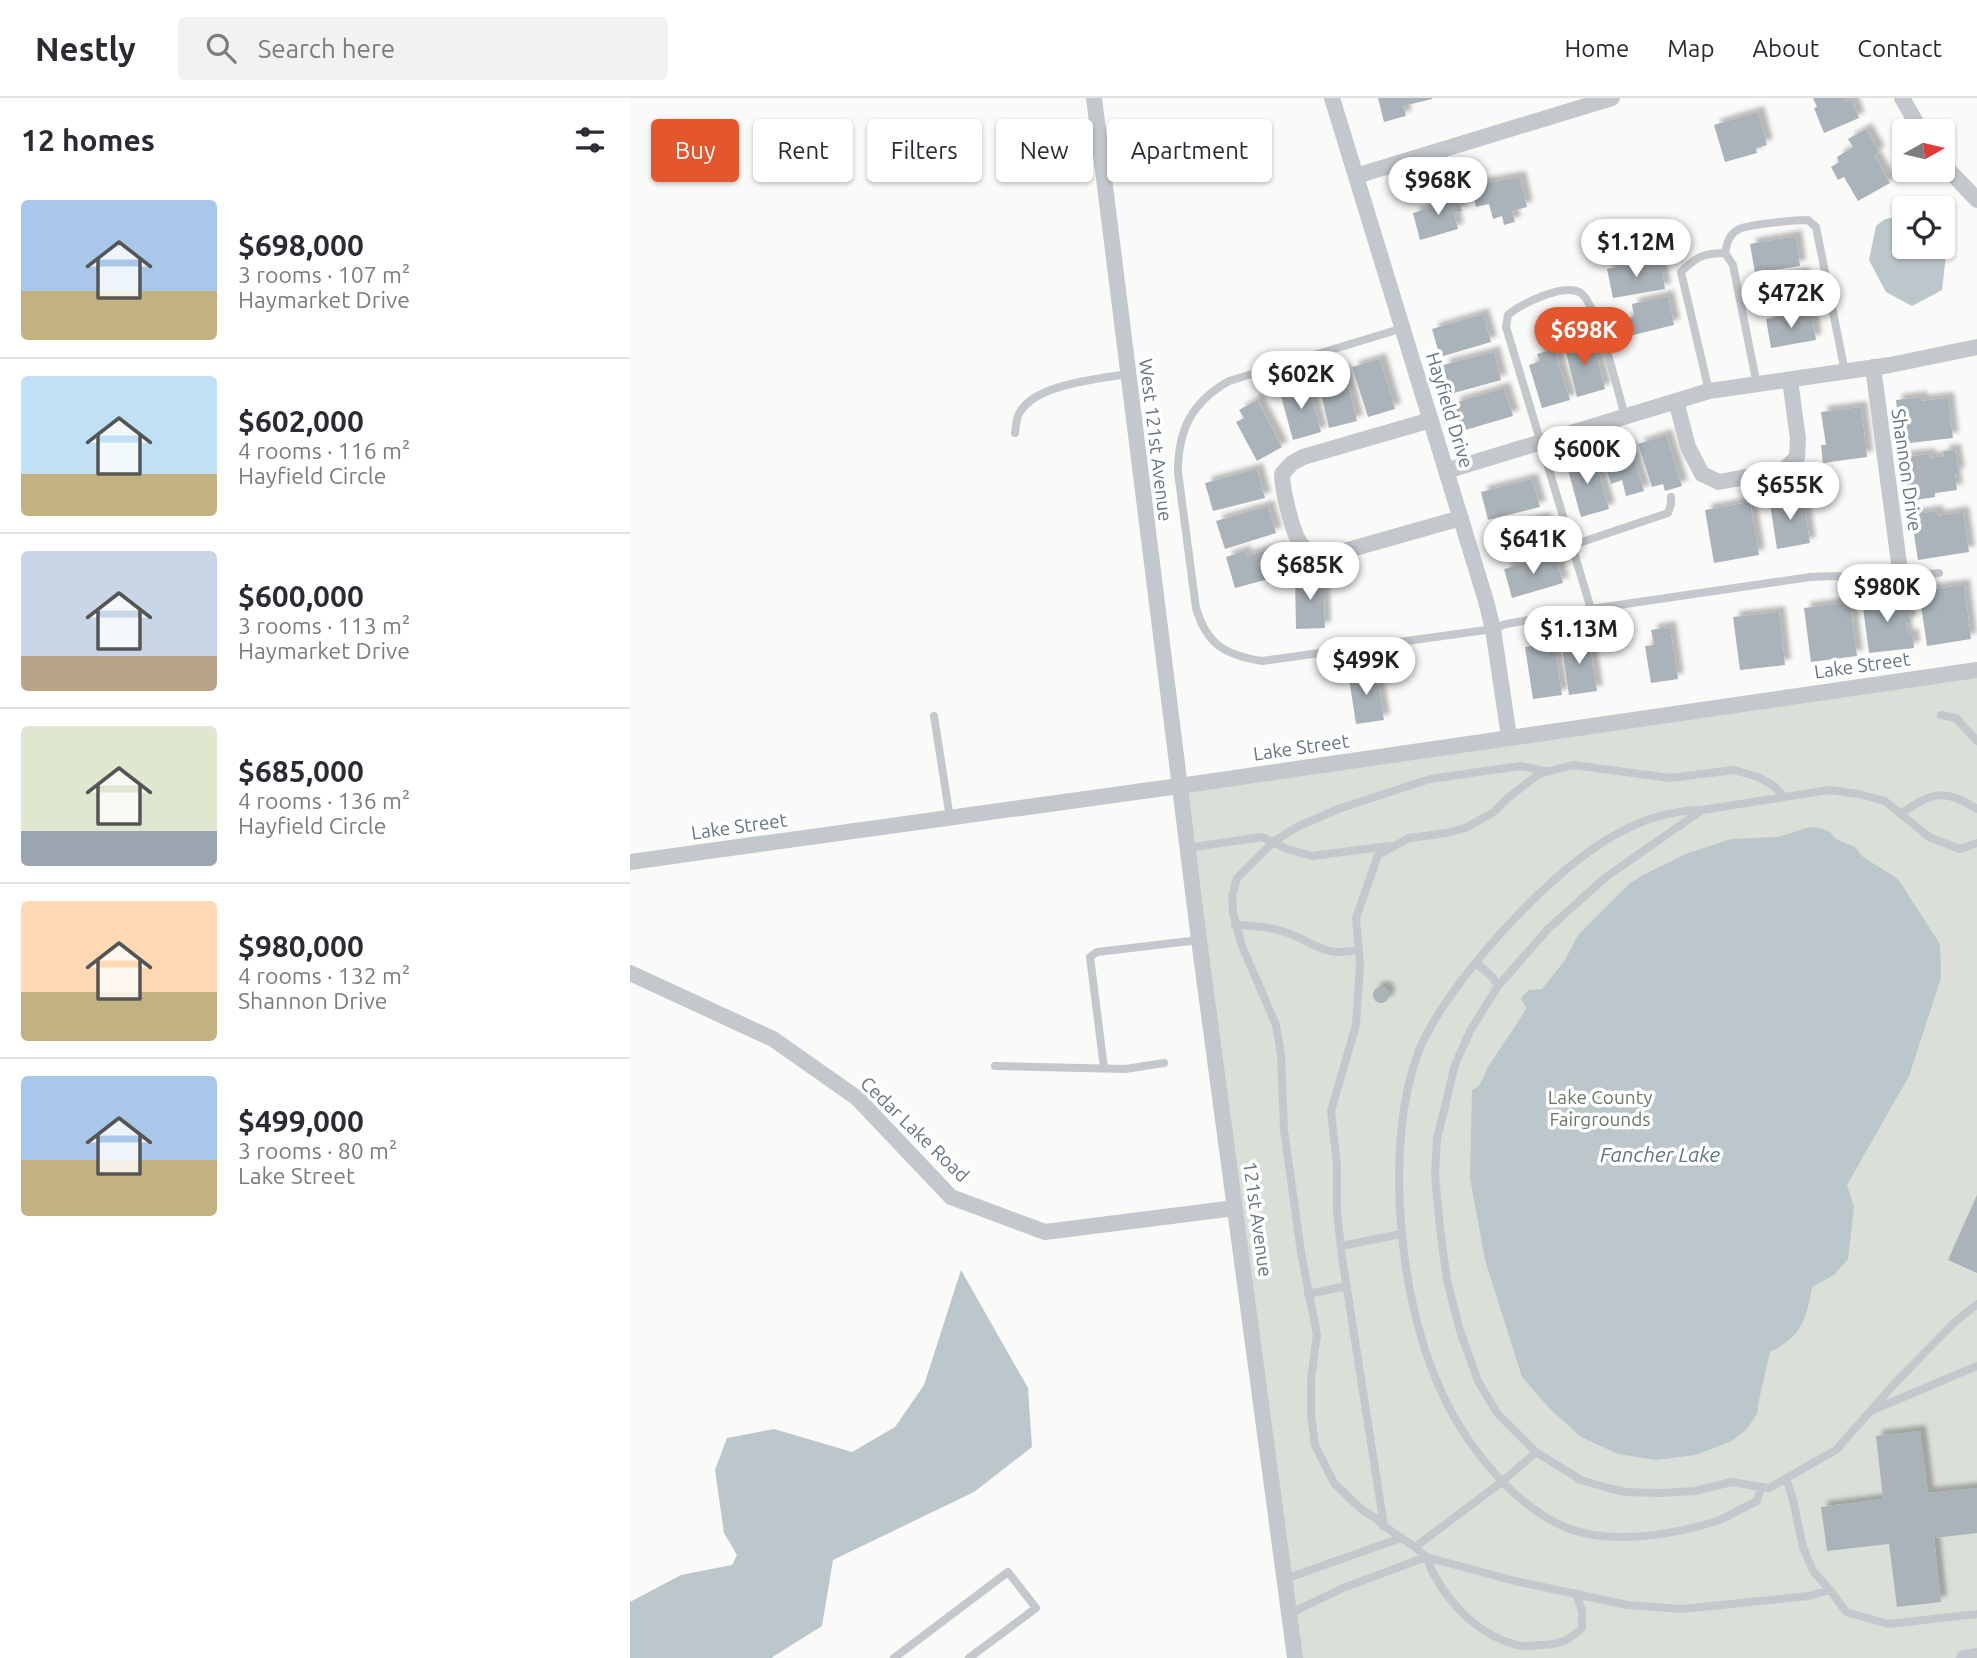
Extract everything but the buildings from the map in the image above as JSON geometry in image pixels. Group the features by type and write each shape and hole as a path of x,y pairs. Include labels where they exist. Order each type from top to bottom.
{"street":[{"name":"West 121st Avenue","path":"1094,98 1179,786"},
{"name":"Hayfield Drive","path":"1332,98 1493,629 1509,737"},
{"path":"1356,176 1612,98"},
{"path":"1902,98 1914,119"},
{"path":"1955,177 1977,200"},
{"path":"1446,471 1709,391 1845,372 1977,347"},
{"name":"Shannon Drive","path":"1873,367 1900,578"},
{"path":"1676,401 1688,447 1702,474 1719,482 1784,470 1797,457 1798,439 1790,380"},
{"path":"1431,420 1303,457 1292,463 1282,474 1282,487 1300,543 1311,554 1323,557 1461,518"},
{"name":"Lake Street","path":"630,862 1179,786 1977,670"},
{"name":"121st Avenue","path":"1179,786 1295,1658"},
{"name":"Cedar Lake Road","path":"630,973 773,1039 857,1098 951,1197 1045,1232 1235,1209"},
{"path":"1964,1658 1977,1656"}],"lane":[{"path":"1756,385 1733,265 1725,253 1728,239 1738,229 1797,220 1808,220 1816,227 1845,372"},
{"path":"1709,391 1681,272 1694,258 1710,253 1725,253"},
{"path":"1591,609 1506,327 1508,315 1517,307 1550,293 1575,290 1584,295 1595,319 1625,416"},
{"path":"1403,328 1229,381 1210,392 1195,408 1184,430 1178,452 1178,472 1200,624 1209,638 1223,650 1242,658 1262,661 1493,629 1506,624 1591,609 1810,577 1900,578 1939,573"},
{"path":"1014,433 1019,412 1033,399 1057,387 1127,374"},
{"path":"1573,545 1668,513 1671,497"},
{"path":"1941,715 1956,718 1977,740"},
{"path":"934,716 950,818"},
{"path":"1384,1527 1341,1246 1331,1111 1356,1025 1360,978 1356,918 1378,855 1409,838 1465,828 1494,812 1539,774 1573,765 1670,778 1734,769 1758,776 1774,786 1784,797"},
{"path":"1549,772 1520,766 1430,779 1338,809 1297,827 1273,842 1237,878 1232,896 1235,925 1251,970 1276,1025 1281,1055 1284,1130 1308,1294 1317,1335 1311,1379 1311,1415 1315,1445 1334,1483 1361,1509 1426,1557 1434,1576 1452,1603 1490,1633 1518,1646 1545,1645 1570,1640 1582,1628 1582,1611 1576,1593"},
{"path":"1761,1488 1757,1501 1718,1520 1680,1530 1631,1537 1608,1537 1567,1528 1518,1498 1490,1469 1456,1419 1438,1386 1418,1327 1401,1234 1401,1140 1409,1084 1418,1054 1437,1014 1534,899 1601,843 1626,828 1652,818 1676,811 1702,810 1829,790 1885,801 1929,837 1960,849 1977,843"},
{"path":"1902,814 1924,798 1937,795 1950,795 1975,807 1977,797"},
{"path":"1702,810 1606,877 1548,929 1497,986 1470,1031 1455,1065 1437,1139 1435,1175 1447,1280 1460,1331 1478,1381 1497,1413 1536,1452 1581,1480 1626,1492 1695,1491 1731,1482 1769,1488 1836,1450 1955,1322 1977,1304"},
{"path":"1187,849 1262,837 1287,849 1312,856 1395,845"},
{"path":"1235,925 1259,925 1287,933 1325,951 1345,953 1359,949"},
{"path":"1104,1068 1090,957 1097,952 1199,940"},
{"path":"1478,963 1497,986"},
{"path":"995,1066 1125,1069 1164,1063"},
{"path":"1341,1246 1401,1234"},
{"path":"1308,1294 1347,1286"},
{"path":"1869,1412 1977,1366"},
{"path":"1415,1547 1503,1481 1536,1452"},
{"path":"1786,1478 1803,1547 1813,1571 1846,1612 1888,1624 1977,1614"},
{"path":"1285,1579 1401,1538"},
{"path":"1289,1614 1355,1583 1426,1557 1515,1581 1627,1605 1682,1609 1809,1596 1830,1590"},
{"path":"894,1658 1008,1572 1036,1608 969,1658"}],"green space":[{"name":"Lake County Fairgrounds","path":"1977,672 1977,1658 1290,1658 1179,786"}],"water":[{"path":"1892,218 1892,259 1946,259 1942,290 1912,306 1886,292 1869,260 1876,226 1885,219"},
{"name":"Fancher Lake","path":"1810,827 1830,832 1836,839 1855,847 1863,857 1898,879 1940,944 1941,978 1909,1076 1847,1185 1854,1207 1848,1259 1834,1275 1812,1287 1801,1326 1789,1340 1770,1352 1757,1414 1747,1429 1730,1442 1695,1455 1656,1460 1618,1454 1581,1437 1550,1409 1522,1377 1485,1260 1470,1178 1472,1090 1480,1084 1526,1008 1521,998 1529,990 1542,989 1565,960 1578,935 1629,884 1688,853 1731,839 1778,837"},
{"path":"961,1270 1028,1388 1032,1447 974,1492 833,1560 822,1626 771,1658 630,1658 630,1602 681,1575 732,1565 737,1555 724,1533 715,1470 727,1438 774,1429 852,1452 895,1427 924,1385"}]}
